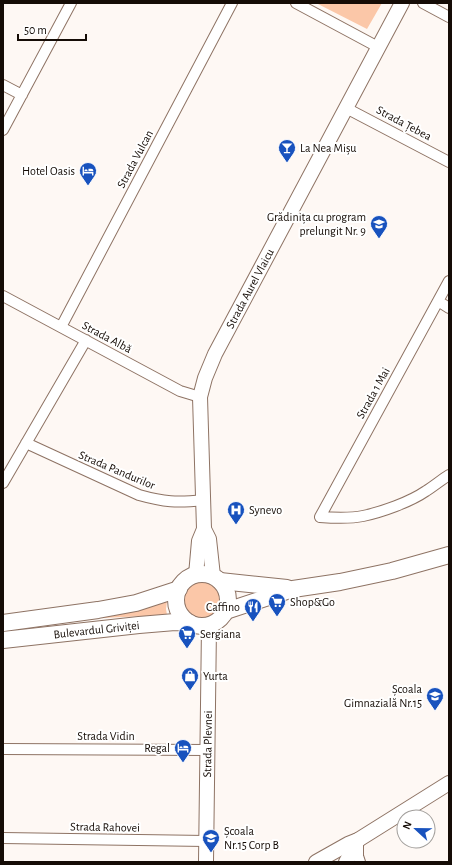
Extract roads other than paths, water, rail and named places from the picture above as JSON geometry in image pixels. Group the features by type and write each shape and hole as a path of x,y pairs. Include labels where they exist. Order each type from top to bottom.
{"main road":[{"name":"Strada Aurel Vlaicu","path":"217,579 209,539 204,529 200,398 205,378 215,354 402,3"},
{"name":"Strada Aurel Vlaicu","path":"196,575 199,541 204,529"},
{"path":"226,611 293,589 340,582 392,571 449,555"},
{"path":"217,579 225,588 228,595 226,611 218,621 209,626 198,626 183,618 176,604 176,596 186,580 196,575 205,574 217,579 293,589"},
{"name":"Bulevardul Griviței","path":"3,623 98,610 136,603 179,589"},
{"name":"Bulevardul Griviței","path":"3,640 139,625 175,622 190,623"},
{"name":"Strada Plevnei","path":"206,862 209,626"},
{"path":"316,862 358,840 449,783"},
{"path":"346,862 358,840"}],"street":[{"path":"3,130 72,3"},
{"name":"Strada Vulcan","path":"61,327 232,3"},
{"path":"296,3 378,47"},
{"path":"423,3 449,17"},
{"path":"3,85 22,95"},
{"name":"Strada Țebea","path":"346,108 449,162"},
{"name":"Strada 1 Mai","path":"449,281 320,517 341,518 363,516 396,506 426,491 449,475"},
{"name":"Strada Albă","path":"3,296 180,391 200,398"},
{"path":"438,301 449,308"},
{"path":"3,483 86,340"},
{"name":"Strada Pandurilor","path":"26,443 139,495 158,501 176,502 203,500"},
{"name":"Strada Vidin","path":"3,749 208,750"},
{"name":"Strada Rahovei","path":"3,838 206,841"},
{"path":"358,840 358,856 360,862"}],"place":[{"name":"La Nea Mișu","path":"287,163"},
{"name":"Hotel Oasis","path":"88,186"},
{"name":"Grădinița cu program prelungit Nr. 9","path":"379,239"},
{"name":"Synevo","path":"236,525"},
{"name":"Shop&Go","path":"277,617"},
{"name":"Caffino","path":"253,622"},
{"name":"Sergiana","path":"187,649"},
{"name":"Yurta","path":"190,691"},
{"name":"Școala Gimnazială Nr.15","path":"435,711"},
{"name":"Regal","path":"183,763"},
{"name":"Școala Nr.15 Corp B","path":"211,853"}]}
